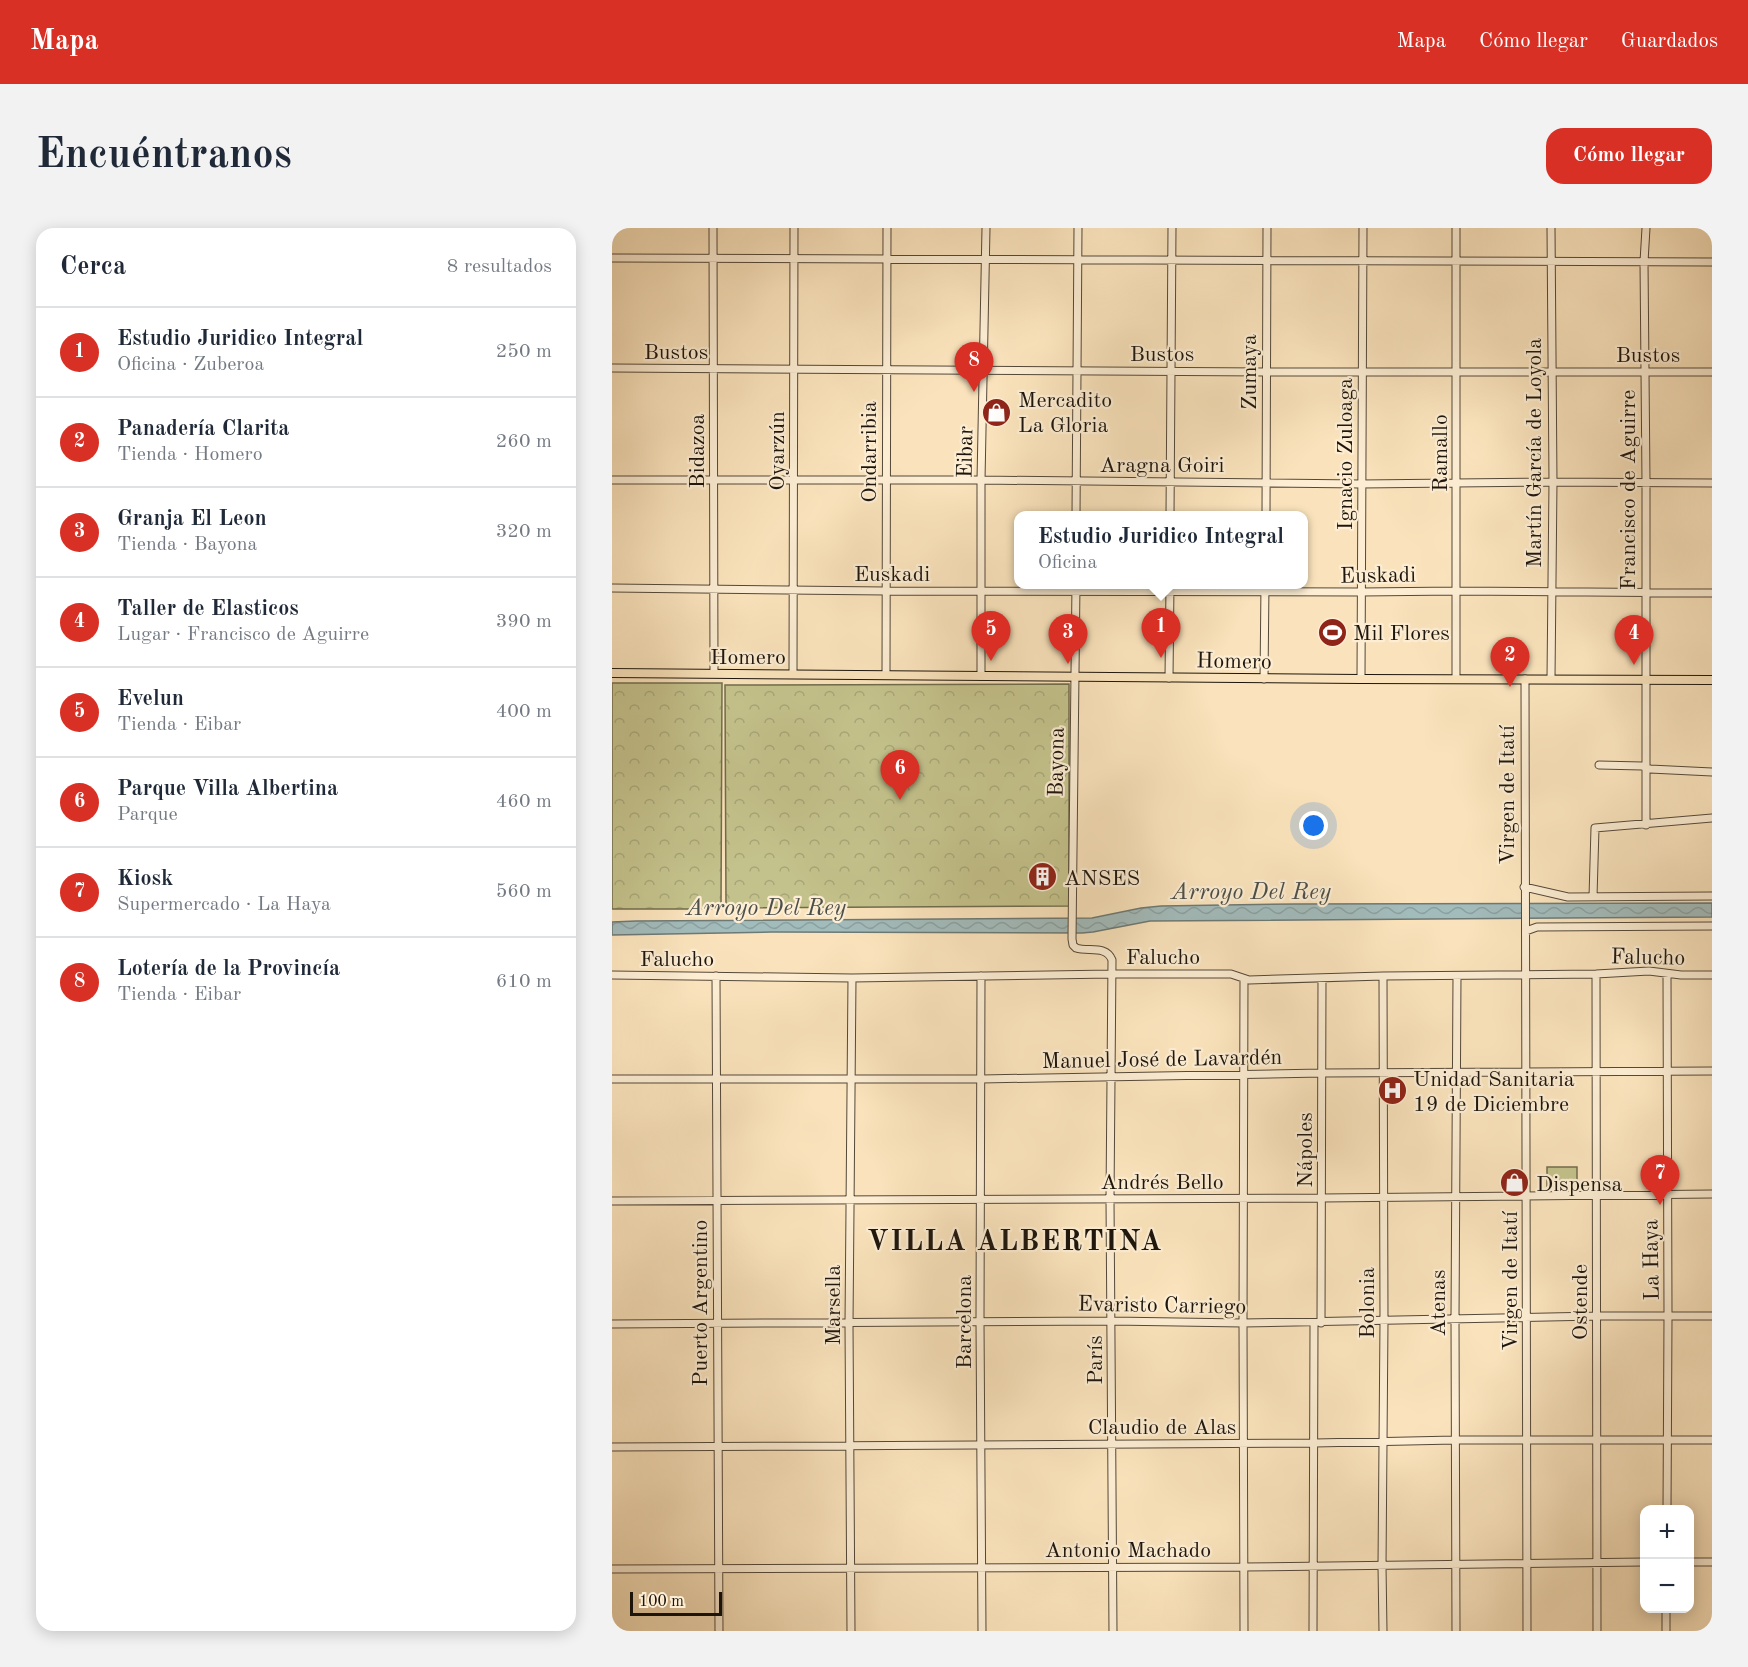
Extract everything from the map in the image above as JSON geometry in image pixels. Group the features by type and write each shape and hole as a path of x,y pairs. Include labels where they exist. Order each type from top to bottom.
{"main road":[{"name":"Homero","path":"612,673 1360,680 1551,678 1712,680"}],"street":[{"name":"Bidazoa","path":"714,228 714,673"},
{"name":"Oyarzún","path":"793,674 794,228"},
{"name":"Ondarribia","path":"886,675 887,228"},
{"name":"Eibar","path":"981,676 981,480 986,228"},
{"path":"1076,511 1078,228"},
{"path":"1170,511 1172,228"},
{"name":"Zumaya","path":"1266,511 1267,228"},
{"name":"Ignacio Zuloaga","path":"1360,680 1363,228"},
{"name":"Ramallo","path":"1456,228 1456,679"},
{"name":"Martín García de Loyola","path":"1551,228 1553,482 1551,678"},
{"name":"Francisco de Aguirre","path":"1646,228 1644,261 1646,825"},
{"path":"612,258 1712,262"},
{"name":"Bustos","path":"612,368 1712,372"},
{"name":"Aragna Goiri","path":"612,480 794,479 1361,484 1712,483"},
{"name":"Euskadi","path":"612,588 886,591 1045,589"},
{"name":"Bayona","path":"1072,939 1077,589"},
{"path":"1169,678 1170,589"},
{"path":"1264,679 1265,589"},
{"name":"Euskadi","path":"1289,589 1362,592 1712,593"},
{"name":"Virgen de Itatí","path":"1525,679 1527,1631"},
{"path":"1599,765 1712,772"},
{"path":"1593,897 1595,828 1712,818"},
{"path":"1524,891 1559,896 1593,897 1712,896"},
{"path":"1526,927 1712,926"},
{"name":"París","path":"1072,939 1076,948 1103,951 1112,960 1110,1199 1113,1631"},
{"name":"Falucho","path":"612,975 852,978 1231,974 1244,980 1596,974 1649,971 1667,974 1712,975"},
{"name":"Ostende","path":"1596,974 1597,1631"},
{"name":"La Haya","path":"1667,974 1667,1505"},
{"name":"Puerto Argentino","path":"716,976 719,1631"},
{"name":"Barcelona","path":"981,976 982,1631"},
{"name":"Bolonia","path":"1383,976 1383,1631"},
{"name":"Atenas","path":"1456,1631 1455,1319 1458,976"},
{"name":"Marsella","path":"851,1631 849,1324 852,978"},
{"name":"Nápoles","path":"1313,1631 1317,1323 1322,1198 1322,978"},
{"path":"1244,980 1242,1323 1244,1631"},
{"name":"Manuel José de Lavardén","path":"612,1079 982,1079 1322,1073 1712,1071"},
{"name":"Andrés Bello","path":"612,1201 1712,1194"},
{"name":"Evaristo Carriego","path":"612,1324 1112,1321 1317,1323 1527,1317 1712,1316"},
{"name":"Claudio de Alas","path":"612,1447 1712,1440"},
{"name":"Antonio Machado","path":"612,1569 1244,1567 1640,1562"},
{"path":"1694,1562 1712,1562"},
{"path":"1666,1613 1666,1631"}],"green space":[{"path":"612,683 722,683 721,909 612,909"},
{"path":"1069,684 1069,906 726,908 725,685"},
{"path":"1547,1167 1577,1167 1577,1186 1547,1186"}],"water":[{"path":"1712,903 1712,917 1150,921 1082,933 772,932 612,935 612,922 636,921 1092,918 1161,906"}],"place":[{"name":"Lotería de la Provincía","path":"974,392"},
{"name":"Mercadito La Gloria","path":"997,412"},
{"name":"Mil Flores","path":"1332,632"},
{"name":"Estudio Juridico Integral","path":"1161,658"},
{"name":"Evelun","path":"991,661"},
{"name":"Granja El Leon","path":"1068,664"},
{"name":"Taller de Elasticos","path":"1634,665"},
{"name":"Panadería Clarita","path":"1510,687"},
{"name":"Parque Villa Albertina","path":"900,800"},
{"name":"ANSES","path":"1043,877"},
{"name":"Unidad Sanitaria 19 de Diciembre","path":"1392,1091"},
{"name":"Dispensa","path":"1515,1183"},
{"name":"Kiosk","path":"1660,1205"}],"district":[{"name":"VILLA ALBERTINA","path":"1015,1240"}],"water label":[{"name":"Arroyo Del Rey","path":"1251,891"},
{"name":"Arroyo Del Rey","path":"766,907"}]}
